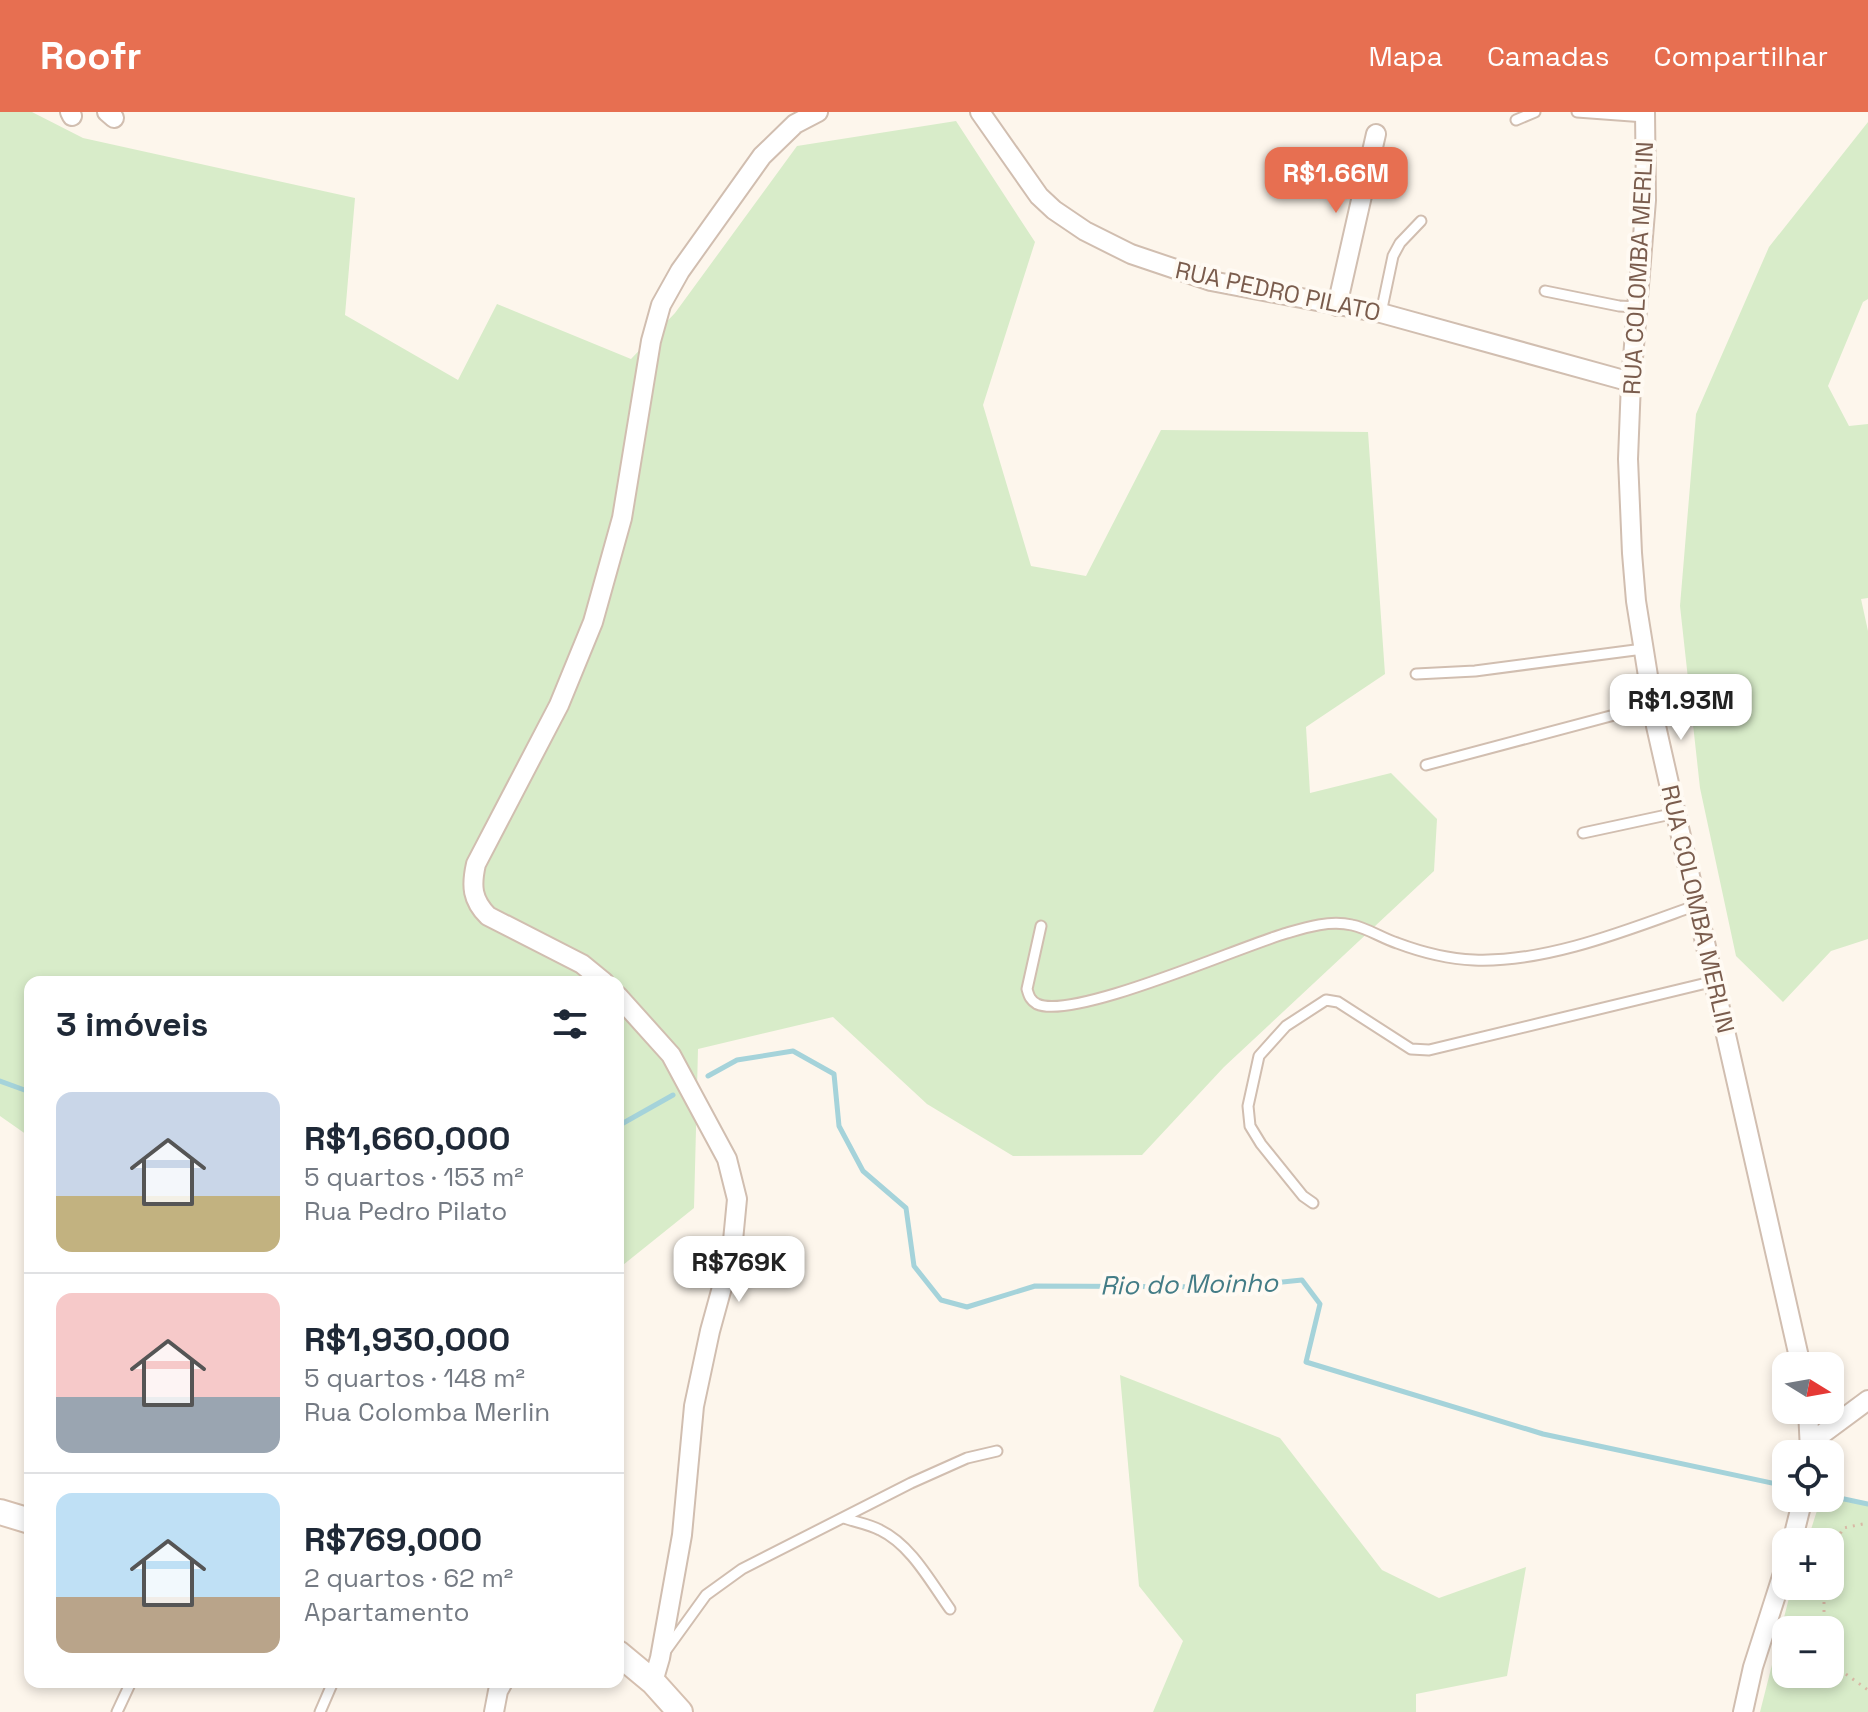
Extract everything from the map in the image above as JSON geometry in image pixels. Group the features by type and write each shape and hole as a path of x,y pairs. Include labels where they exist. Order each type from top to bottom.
{"street":[{"path":"597,976 582,964 488,916 478,906 473,892 473,877 484,847 559,705 593,622 622,518 651,341 661,305 680,271 762,156 795,124 818,112"},
{"name":"RUA PEDRO PILATO","path":"980,112 1039,196 1068,221 1145,259 1211,281 1381,313 1631,382"},
{"name":"RUA COLOMBA MERLIN","path":"1645,114 1646,200 1631,382 1630,517 1643,649 1652,705 1798,1352"},
{"path":"1337,306 1376,134"},
{"path":"624,1002 658,1038 683,1076 727,1159 737,1199 732,1251 694,1406 682,1535 653,1682"},
{"path":"1820,1440 1868,1400"},
{"path":"0,1512 24,1519"},
{"path":"1743,1712 1753,1667 1774,1600"},
{"path":"624,1660 653,1682 680,1712"},
{"path":"494,1712 500,1688"}],"lane":[{"path":"1516,120 1535,112"},
{"path":"1577,112 1645,114"},
{"path":"1381,313 1393,256 1400,243 1421,221"},
{"path":"1545,291 1637,307"},
{"path":"1416,674 1475,671 1643,649"},
{"path":"1426,765 1652,705"},
{"path":"1583,833 1676,813"},
{"path":"1041,926 1027,989 1031,999 1039,1005 1055,1006 1115,995 1285,933 1327,923 1353,925 1425,952 1473,960 1501,960 1584,944 1697,905"},
{"path":"1313,1203 1303,1196 1261,1144 1250,1126 1248,1106 1259,1056 1286,1026 1326,1000 1338,1002 1411,1049 1429,1050 1715,981"},
{"path":"660,1658 706,1595 742,1569 911,1483 967,1458 997,1451"},
{"path":"844,1518 880,1530 901,1545 918,1563 950,1609"},
{"path":"117,1712 128,1688"},
{"path":"320,1712 330,1688"}],"path":[{"path":"1843,1528 1868,1523"},
{"path":"1844,1673 1868,1690"}],"green space":[{"path":"0,112 32,112 83,138 355,198 345,315 458,380 497,304 631,359 675,313 797,146 956,121 1035,242 983,405 1031,566 1086,576 1161,430 1368,432 1385,674 1306,727 1310,793 1391,773 1437,819 1434,871 1224,1067 1142,1155 1013,1156 927,1104 833,1017 698,1049 694,1208 624,1264 624,976 24,976 24,1133 0,1116"},
{"path":"1868,122 1868,299 1863,302 1828,386 1849,426 1868,424 1868,598 1861,599 1868,631 1868,939 1831,951 1783,1002 1736,956 1700,788 1680,606 1696,414 1769,247"},
{"path":"1120,1375 1280,1438 1382,1570 1439,1598 1526,1567 1507,1676 1416,1694 1416,1712 1153,1712 1183,1641 1139,1586"},
{"path":"1844,1499 1868,1504 1868,1712 1760,1712 1772,1665 1772,1688 1844,1688 1844,1616 1784,1616 1788,1600 1844,1600 1844,1528 1811,1528 1817,1512 1844,1512"}],"waterway":[{"name":"Rio do Moinho","path":"708,1076 737,1060 793,1051 834,1074 839,1126 863,1171 906,1208 914,1266 941,1300 967,1307 1035,1286 1232,1287 1302,1280 1320,1304 1306,1362 1543,1434 1772,1483"},
{"name":"Rio do Moinho","path":"0,1081 24,1090"},
{"name":"Rio do Moinho","path":"624,1123 673,1095"},
{"name":"Rio do Moinho","path":"1844,1499 1868,1504"}]}
